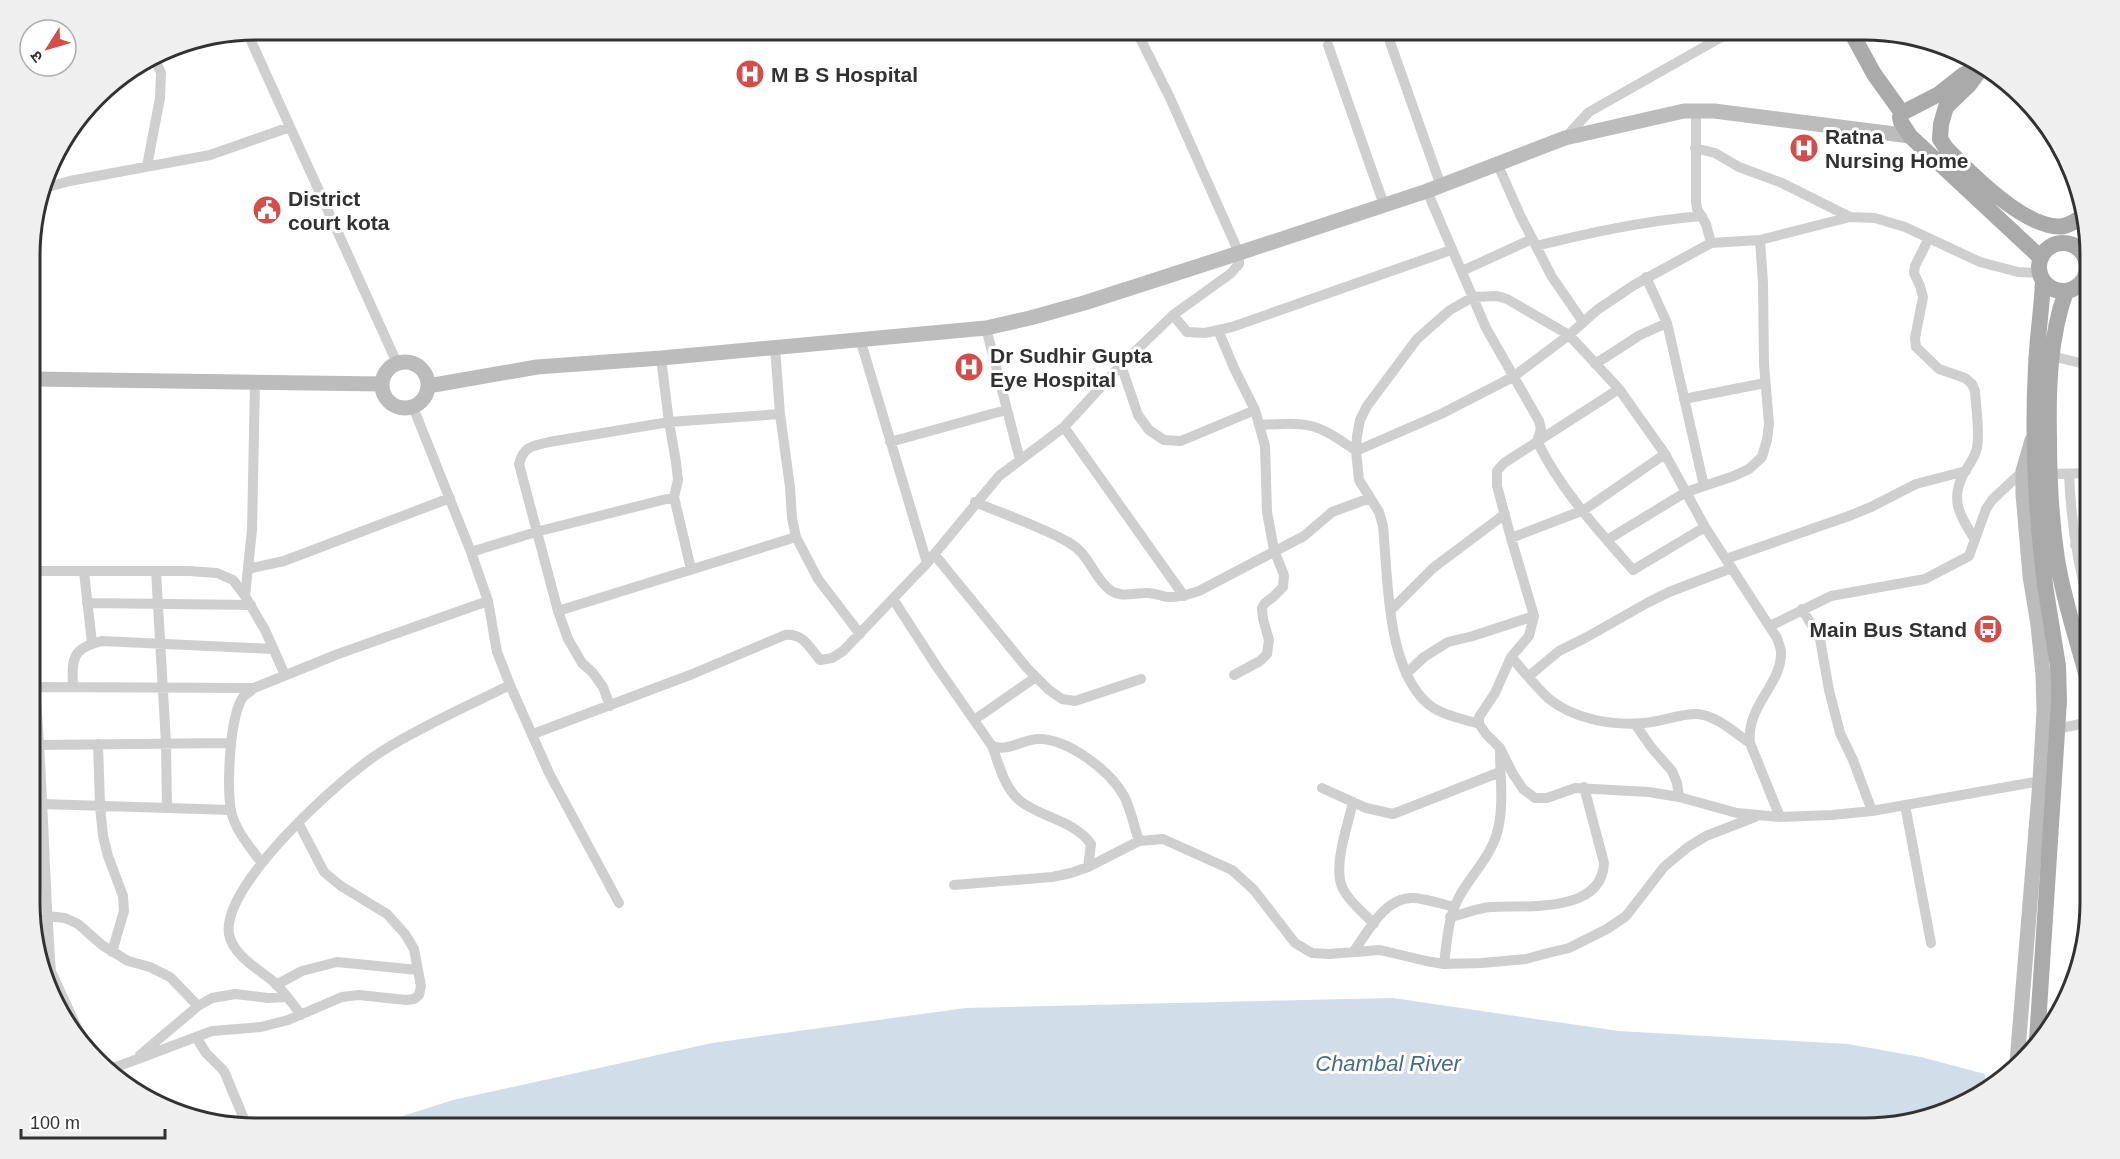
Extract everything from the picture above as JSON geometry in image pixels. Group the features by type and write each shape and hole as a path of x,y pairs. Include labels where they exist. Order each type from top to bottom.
{"main road":[{"path":"1855,40 1874,74 1903,113"},
{"path":"1867,40 1903,113 1910,136 2041,270 2053,288 2077,290 2055,326 2051,356 2049,410 2049,494 2057,560 2080,653"},
{"path":"1903,113 1939,94 1963,75 1974,70"},
{"path":"1978,73 1946,107 1940,139 1946,148 2010,206 2027,217 2046,225 2063,226 2076,220"},
{"path":"2038,1030 2059,701 2058,666 2045,585 2037,502 2034,434 2041,270 2047,249 2057,243 2079,245"}],"street":[{"path":"251,40 397,363"},
{"path":"533,734 690,675 785,635 793,633 802,638 820,660 832,658 843,651 931,558 975,502 999,476 1064,427 1121,365 1173,315 1230,274 1239,264 1239,253 1170,98 1141,40"},
{"path":"1565,138 1589,112 1716,40"},
{"path":"1390,42 1451,250 1486,328 1539,421 1541,429 1537,441 1546,460 1598,531 1633,570 1705,527"},
{"path":"1328,45 1384,205"},
{"path":"147,166 160,98 161,73 157,65"},
{"path":"428,386 537,367 986,328 1084,303 1239,253 1434,188 1565,138 1684,111 1714,111 1910,136"},
{"path":"1696,111 1696,201 1711,243"},
{"path":"1872,130 1903,113"},
{"path":"52,186 210,154 290,127"},
{"path":"1695,148 1715,153 1739,167 1782,183 1850,218"},
{"path":"1498,165 1552,277 1583,322"},
{"path":"1462,271 1534,243 1650,221 1702,216"},
{"path":"1356,451 1441,414 1513,377 1606,304 1646,277 1711,243 1760,240 1850,218 1875,218 1905,227 1980,262 2018,272 2041,270"},
{"path":"1929,238 1915,266 1914,273 1923,297 1915,338 1916,347 1939,369 1965,378 1975,391 1977,448 1956,494 1964,524 1974,538"},
{"path":"1607,540 1686,492 1734,476 1749,469 1762,457 1769,424 1760,240"},
{"path":"1173,315 1187,332 1205,333 1218,330 1451,250"},
{"path":"1646,277 1667,323 1704,486"},
{"path":"1479,724 1448,714 1429,704 1406,674 1401,663 1391,610 1383,525 1379,512 1359,480 1356,451 1360,420 1367,406 1417,339 1450,310 1473,297 1497,296 1569,335 1618,389 1665,454 1705,527 1777,638 1781,652 1773,681 1751,719 1749,731 1750,743 1780,817"},
{"path":"1595,364 1641,335 1667,323"},
{"path":"986,328 1020,460"},
{"path":"1218,330 1260,425 1265,446 1267,512 1274,550 1284,575 1283,586 1264,603 1262,608 1269,640 1267,654 1260,661 1234,675"},
{"path":"860,339 891,442 931,558 1036,678 1062,699 1075,701 1141,679"},
{"path":"775,347 780,414 796,537 818,579 860,634"},
{"path":"2051,356 2080,362"},
{"path":"661,358 678,480 674,497 691,569"},
{"path":"406,362 422,369 427,377 428,386 421,402 413,407 404,408 388,401 382,384 389,368 397,363 406,362"},
{"path":"1121,365 1138,415 1149,430 1164,440 1181,441 1255,410"},
{"path":"40,379 382,384"},
{"path":"248,601 255,383"},
{"path":"1684,399 1766,383"},
{"path":"1618,389 1504,463 1497,471 1497,486 1534,616 1529,636 1511,657 1495,693 1479,717 1479,724 1500,748 1523,789 1534,798 1547,798 1575,788 1649,792 1679,797 1737,813 1780,817 1872,811 2040,782"},
{"path":"413,407 471,552 488,601 497,652 510,685 549,772 619,903"},
{"path":"891,442 1006,410"},
{"path":"610,706 603,687 582,663 573,648 558,611 519,464 522,454 530,446 669,422 780,414"},
{"path":"1260,425 1296,423 1313,425 1327,430 1356,451"},
{"path":"1064,427 1184,596"},
{"path":"2018,1053 2043,732 2043,675 2030,576 2023,494 2023,471 2034,434"},
{"path":"1511,538 1584,510 1665,454"},
{"path":"1529,676 1559,651 1647,603 1729,563 1871,507 1916,484 1966,471"},
{"path":"1770,626 1831,596 1925,579 1969,556 1986,509 1992,500 2023,471"},
{"path":"2049,474 2080,473"},
{"path":"2069,474 2071,515 2080,566"},
{"path":"471,552 536,532 674,497"},
{"path":"248,569 284,561 450,498"},
{"path":"975,502 1069,542 1082,551 1110,590 1120,594 1132,595 1145,592 1170,597 1184,596 1199,591 1304,536 1332,512 1370,498"},
{"path":"1391,610 1432,568 1505,514"},
{"path":"558,611 796,537"},
{"path":"2075,545 2080,545"},
{"path":"40,571 218,573 233,580 248,601 285,675"},
{"path":"156,571 166,743 167,808"},
{"path":"84,572 92,644"},
{"path":"893,599 992,746 1008,785 1018,799 1029,807 1071,826 1086,837 1091,844 1088,867"},
{"path":"87,603 157,604 248,601"},
{"path":"261,862 243,837 231,810 230,743 237,712 244,697 254,688 338,654 488,601"},
{"path":"1802,609 1820,639 1829,690 1840,733 1872,811"},
{"path":"1406,674 1424,657 1448,642 1534,616"},
{"path":"73,687 74,656 81,649 102,641 273,649"},
{"path":"1511,657 1549,698 1563,708 1585,717 1635,724 1700,714 1715,720 1750,743"},
{"path":"974,720 1036,678"},
{"path":"301,1015 276,985 234,947 229,935 230,915 237,899 261,862 352,772 385,750 510,685"},
{"path":"40,687 254,688"},
{"path":"1635,724 1672,771 1679,797"},
{"path":"2043,732 2080,724"},
{"path":"992,746 1001,749 1036,739 1057,742 1087,757 1113,781 1124,796 1139,841"},
{"path":"40,745 230,743"},
{"path":"98,744 103,836 123,896 124,911 112,952"},
{"path":"1444,964 1452,912 1491,847 1498,831 1501,809 1500,748"},
{"path":"40,765 51,968"},
{"path":"1322,788 1381,813 1393,814 1500,772"},
{"path":"1354,951 1387,908 1403,899 1414,898 1452,912 1490,907 1547,906 1578,898 1599,884 1603,875 1604,863 1584,788"},
{"path":"1353,802 1342,854 1340,877 1342,888 1349,898 1374,924"},
{"path":"42,804 231,810"},
{"path":"1905,805 1931,943"},
{"path":"954,885 1052,878 1088,867 1139,841 1163,839 1232,870 1254,890 1295,943 1312,953 1380,950 1444,964 1482,963 1526,959 1569,948 1607,929 1626,916 1664,867 1688,847 1706,836 1758,816"},
{"path":"116,1067 212,1031 261,1027 301,1015 342,997 359,995 406,1000 414,999 419,995 421,986 414,949 405,934 387,914 363,897 341,886 324,872 299,824"},
{"path":"47,916 65,918 78,924 112,952 128,961 170,977 198,1006"},
{"path":"276,985 302,971 337,962 418,970"},
{"path":"57,984 69,1012"},
{"path":"134,1060 198,1006 212,998 225,994 268,998 287,997"},
{"path":"196,1036 206,1053 224,1071 244,1118"}],"water":[{"name":"Chambal River","path":"1393,998 1619,1031 1848,1044 1921,1057 1985,1074 1986,1081 1972,1090 1933,1107 1878,1118 397,1118 453,1100 712,1043 965,1008"}],"place":[{"name":"M B S Hospital","path":"750,74"},
{"name":"Ratna Nursing Home","path":"1804,148"},
{"name":"District court kota","path":"267,210"},
{"name":"Dr Sudhir Gupta Eye Hospital","path":"969,367"},
{"name":"Main Bus Stand","path":"1988,629"}]}
